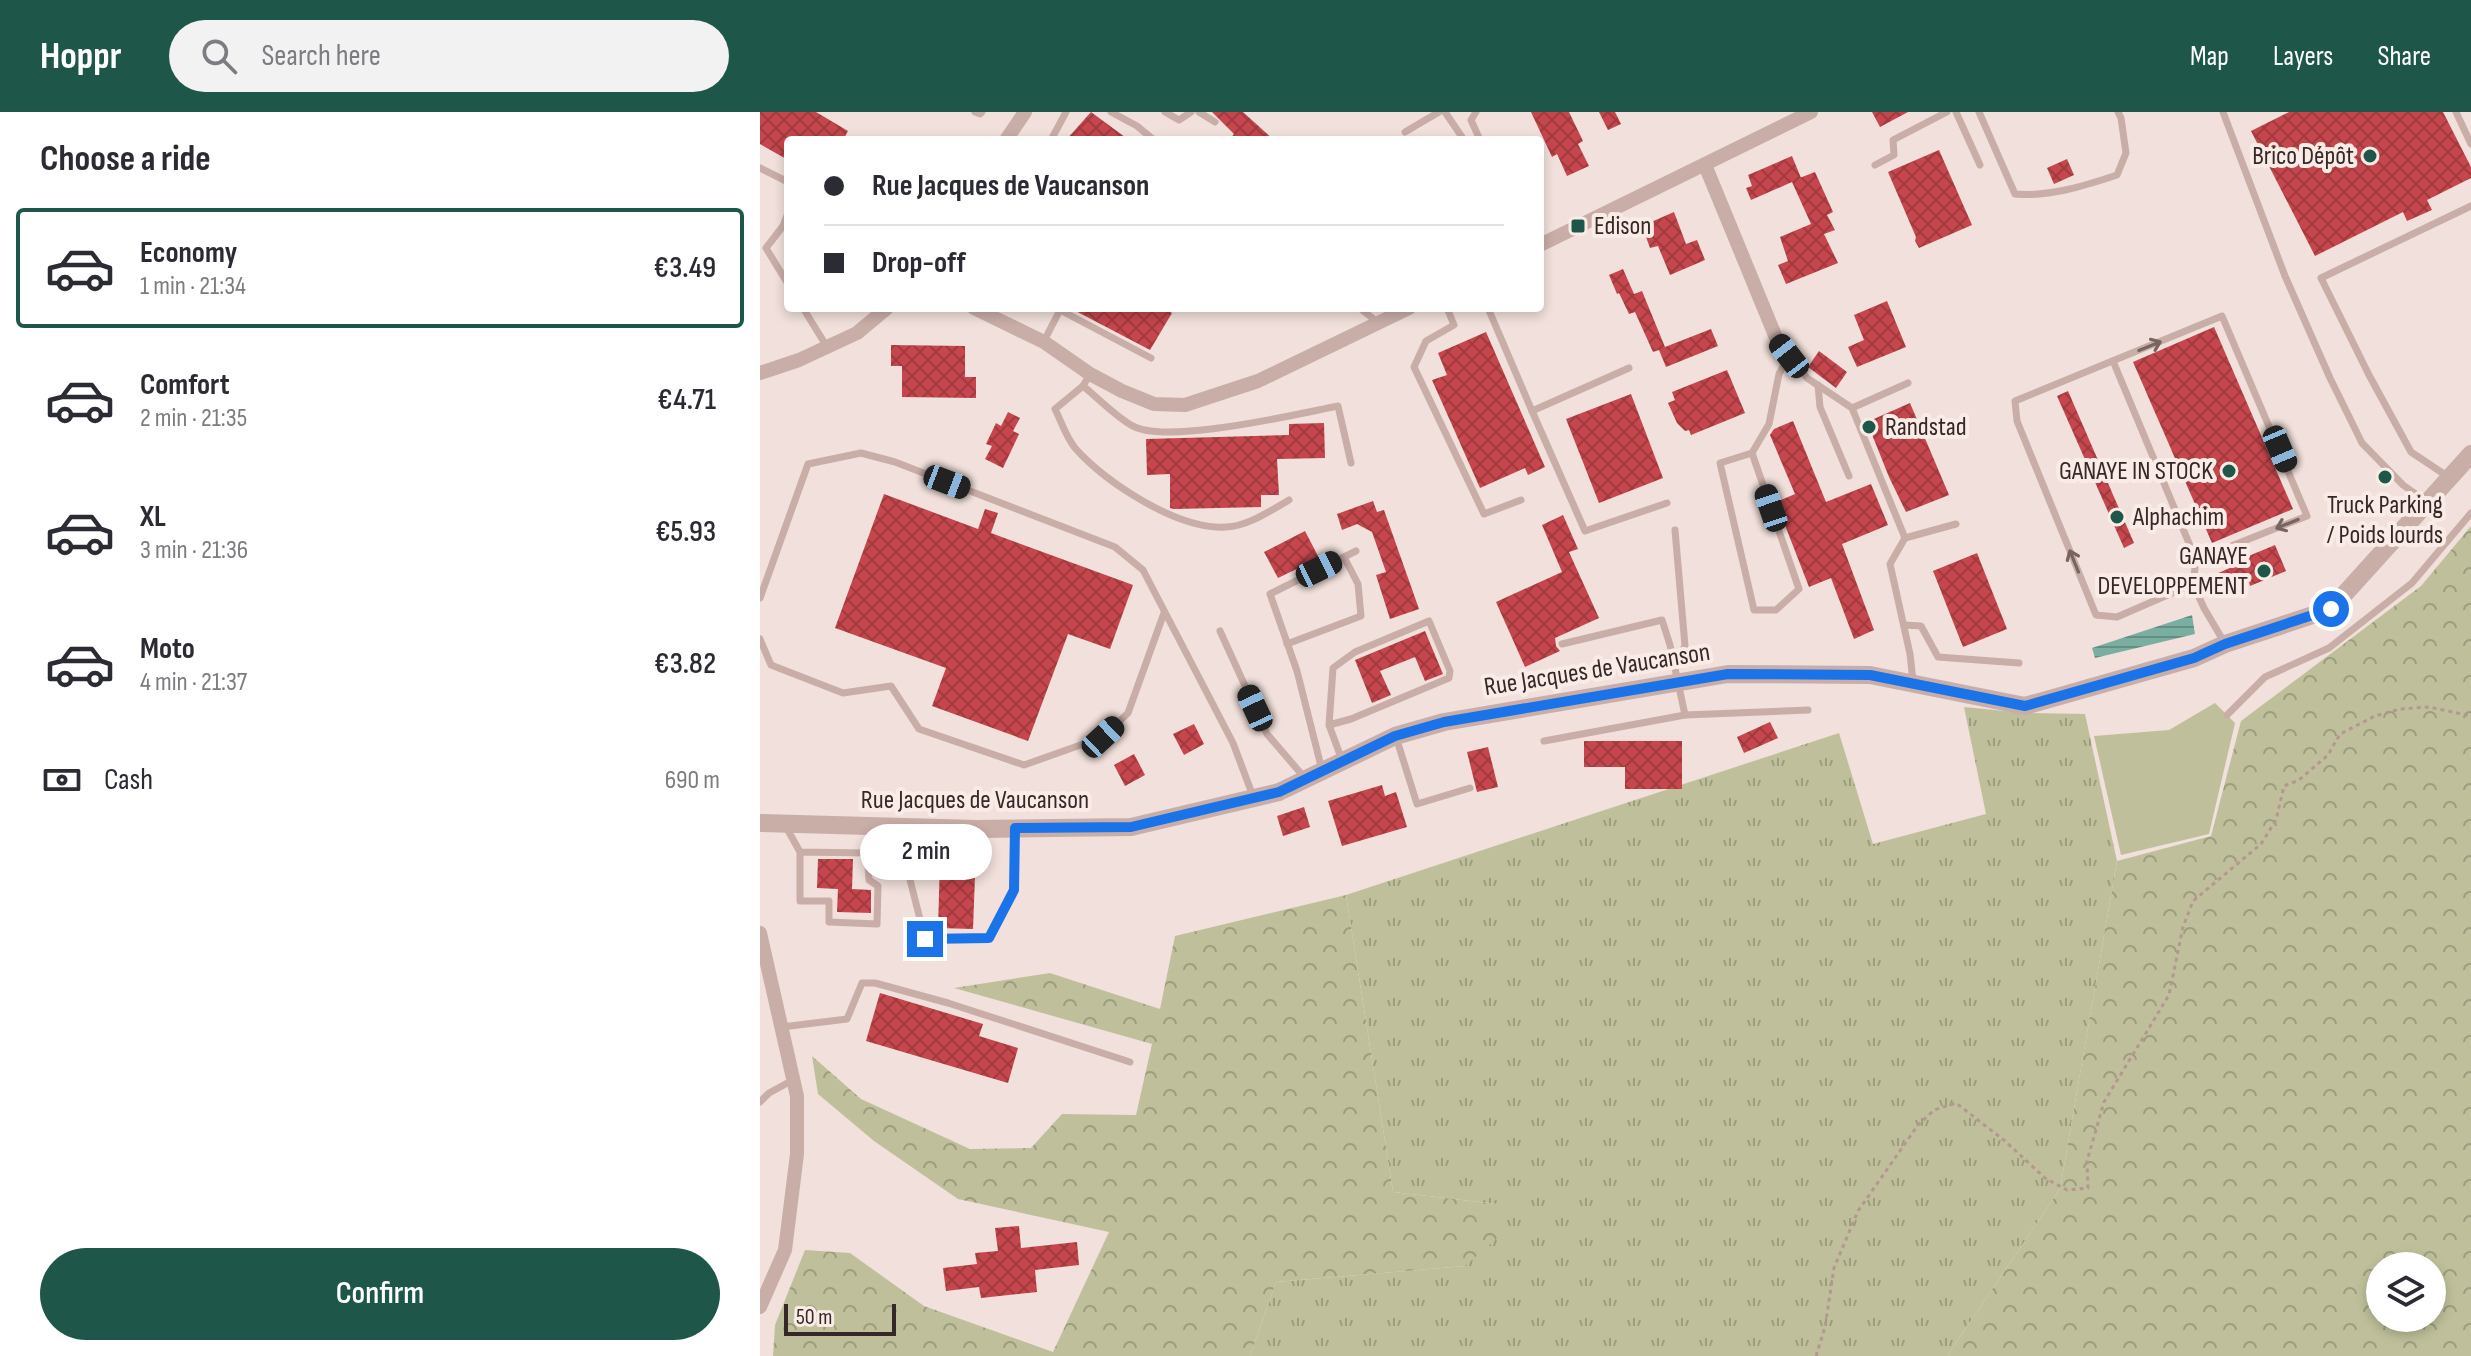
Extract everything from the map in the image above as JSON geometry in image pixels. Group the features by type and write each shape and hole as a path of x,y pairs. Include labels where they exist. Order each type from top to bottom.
{"street":[{"path":"1009,136 1025,112"},
{"path":"1544,243 1705,165 1790,117 1811,112"},
{"path":"1705,165 1777,340"},
{"path":"760,373 799,360 857,333 882,312"},
{"path":"982,312 1044,342 1086,380 1154,404 1185,405 1258,381 1401,312"},
{"name":"Rue Jacques de Vaucanson","path":"760,823 905,827 1131,827 1279,792 1395,736 1444,722 1676,674 1870,675 2025,706 2194,658 2225,644 2331,609 2471,454"},
{"path":"760,936 764,974 782,1027 797,1096 799,1123 785,1250 760,1307"}],"lane":[{"path":"975,112 982,112"},
{"path":"1053,136 1066,112"},
{"path":"1111,112 1149,136"},
{"path":"1165,112 1179,120 1191,112"},
{"path":"1199,112 1215,122"},
{"path":"1405,132 1439,112"},
{"path":"1445,112 1461,136"},
{"path":"1476,112 1471,120 1478,136"},
{"path":"1875,165 1894,155 1893,140 1947,112"},
{"path":"1956,112 1980,165"},
{"path":"1979,112 2015,194 2034,196 2092,184 2117,175 2126,153 2118,112"},
{"path":"2223,112 2285,276 2362,443 2403,485 2426,502"},
{"path":"2456,112 2471,144"},
{"path":"760,168 784,180"},
{"path":"2450,478 2411,452 2321,278 2471,206"},
{"path":"784,223 766,248 784,277"},
{"path":"805,312 827,347"},
{"path":"1044,342 1059,312"},
{"path":"1064,312 1151,358"},
{"path":"1365,312 1378,323"},
{"path":"1449,312 1454,325 1426,341 1414,367 1484,514 1521,500"},
{"path":"1490,312 1585,531 1667,503"},
{"path":"2193,584 2117,617 2096,615 2017,421 2015,401 2222,316 2307,516 2196,560"},
{"path":"1777,340 1807,378 1852,408 1905,538"},
{"path":"1752,453 1799,589 1776,610 1754,610 1720,463 1752,453 1769,424 1779,374 1789,356"},
{"path":"2113,361 2196,560 2193,584 2225,644"},
{"path":"1532,411 1629,368"},
{"path":"1289,500 1261,517 1226,527 1183,521 1123,490 1074,446 1055,409 1086,380 1133,427 1170,433 1244,425 1338,406 1351,463"},
{"path":"1852,408 1908,383"},
{"path":"1818,385 1820,407 1849,476"},
{"path":"760,598 808,464 861,453 895,462 1115,547 1143,570 1233,743 1254,798"},
{"path":"2227,715 2265,677 2329,648 2412,583 2471,513"},
{"path":"1913,683 1910,654 1890,564 1905,538 1956,524"},
{"path":"1675,530 1685,646 1676,674"},
{"path":"1314,774 1297,671 1270,594 1356,551"},
{"path":"1287,644 1361,616 1358,584 1344,557"},
{"path":"760,639 771,665 843,693 891,686 919,729 1024,765 1103,737 1128,713 1164,613"},
{"path":"1562,644 1662,620 1685,715"},
{"path":"1329,725 1351,719 1449,678 1450,671 1429,621 1355,652 1333,668 1329,725 1342,760"},
{"path":"1904,625 1921,626 1938,657 2019,663"},
{"path":"1220,631 1267,734 1314,774"},
{"path":"1544,741 1685,715 1808,710"},
{"path":"1395,736 1417,804 1470,788"},
{"path":"784,823 800,852 800,901 829,901 829,922 877,924 878,886 869,880 867,853 800,852"},
{"path":"905,827 903,852 925,939 989,938 1014,890 1015,828"},
{"path":"782,1027 847,1019 862,983 875,983 1130,1062"},
{"path":"760,1102 769,1093 793,1080"}],"path":[{"path":"1816,1356 1825,1327 1834,1268 1858,1211 1918,1125 1934,1110 1956,1103 2005,1141 2045,1178 2067,1190 2088,1188 2087,1161 2104,1102 2169,995 2183,927 2193,901 2261,844 2276,820 2284,786 2299,780 2328,755 2340,734 2375,716 2400,709 2429,707 2471,716"}],"green space":[{"path":"2471,526 2471,1356 1947,1356 2060,1189 2117,861 2211,836 2241,721 2421,586"},
{"path":"2215,703 2235,723 2209,834 2121,855 2094,736 2169,730"},
{"path":"1964,707 2026,713 2085,714 2117,861 2060,1189 1947,1356 1250,1356 1276,1282 1465,1266 1497,1204 1393,1192 1346,895 1839,733 1873,844 1986,814"},
{"path":"1346,895 1393,1192 1497,1204 1501,1235 1465,1266 1276,1282 1250,1356 773,1356 775,1325 805,1250 850,1253 924,1306 1053,1352 1109,1232 958,1199 874,1141 818,1094 812,1056 861,1099 970,1149 1031,1148 1062,1114 1136,1115 1152,1044 954,988 1050,973 1160,1009 1175,936"}],"water":[{"path":"2192,615 2195,634 2095,658 2092,648"}],"building":[{"path":"760,112 816,112 848,131 845,136 784,136 784,158 760,144"},
{"path":"1091,112 1124,136 1070,136"},
{"path":"1212,112 1243,112 1270,136 1232,136 1234,134"},
{"path":"1531,112 1569,112 1583,141 1578,144 1589,166 1567,176 1557,154 1552,157"},
{"path":"1599,112 1615,112 1621,124 1608,130"},
{"path":"1872,112 1908,112 1880,127"},
{"path":"2289,112 2443,112 2471,167 2471,178 2427,200 2432,210 2407,221 2403,212 2315,256 2251,131"},
{"path":"1939,150 1972,225 1919,248 1888,172"},
{"path":"1792,156 1801,178 1815,172 1833,212 1827,215 1835,230 1824,234 1838,263 1786,284 1778,265 1788,261 1780,237 1811,224 1792,182 1751,200 1746,188 1752,186 1748,175"},
{"path":"2067,159 2074,175 2054,184 2047,168"},
{"path":"1674,212 1686,244 1697,240 1705,260 1670,275 1658,246 1650,248 1642,226"},
{"path":"1623,269 1634,294 1642,291 1665,347 1711,329 1718,346 1666,367 1659,350 1653,352 1635,312 1629,314 1617,294 1609,275"},
{"path":"1887,301 1906,347 1857,367 1848,347 1864,340 1854,315"},
{"path":"1078,312 1170,312 1150,350"},
{"name":"GANAYE IN STOCK","path":"2214,327 2293,509 2212,543 2133,362"},
{"path":"1486,332 1545,467 1528,475 1525,468 1480,488 1432,380 1447,375 1438,353"},
{"path":"891,345 965,346 965,377 976,377 976,398 902,397 902,366 891,366"},
{"path":"1819,351 1847,372 1836,388 1808,367"},
{"path":"1727,370 1745,413 1691,435 1689,430 1685,431 1677,423 1668,403 1675,400 1672,392"},
{"path":"2068,391 2134,543 2124,548 2057,396"},
{"path":"1631,394 1663,478 1599,503 1566,419"},
{"path":"1910,403 1949,495 1906,512 1867,422"},
{"path":"1008,412 1020,418 1013,431 1019,434 1003,468 985,459 992,446 986,444 996,423 1001,426"},
{"path":"1793,421 1826,502 1871,484 1888,525 1842,544 1874,630 1854,639 1831,578 1809,587 1776,502 1795,494 1770,435 1774,429"},
{"path":"1324,423 1325,458 1277,459 1279,495 1261,495 1261,507 1170,508 1170,474 1147,475 1146,439 1289,435 1289,424"},
{"path":"884,494 978,529 985,509 998,513 991,533 1133,585 1110,649 1068,634 1028,741 932,706 946,668 835,628"},
{"path":"1373,501 1377,512 1384,510 1419,609 1390,619 1376,575 1386,572 1372,532 1357,524 1342,530 1337,514"},
{"path":"1563,515 1578,549 1569,552 1599,618 1555,638 1560,651 1525,667 1496,602 1562,572 1542,525"},
{"path":"1305,531 1319,558 1278,578 1264,552"},
{"name":"GANAYE DEVELOPPEMENT","path":"2275,545 2286,571 2250,586 2249,582 2213,598 2205,579"},
{"path":"1977,553 2007,629 1963,647 1933,571"},
{"path":"1425,631 1443,674 1425,681 1415,657 1380,671 1391,695 1372,703 1355,660"},
{"path":"1770,722 1778,738 1744,753 1737,737"},
{"path":"1194,724 1204,744 1184,755 1173,734"},
{"path":"1584,741 1682,741 1682,789 1625,789 1625,767 1584,767"},
{"path":"1488,747 1498,787 1477,792 1467,752"},
{"path":"1134,754 1145,775 1125,786 1114,765"},
{"path":"1382,785 1385,796 1396,792 1407,827 1342,846 1328,801"},
{"path":"1304,807 1310,827 1283,836 1277,816"},
{"path":"922,848 976,850 973,929 938,928 940,861 922,861"},
{"path":"818,859 853,859 852,889 871,890 871,913 837,912 838,889 817,888"},
{"path":"880,993 983,1024 979,1036 1018,1048 1008,1083 866,1041"},
{"path":"1019,1226 1021,1248 1077,1242 1079,1265 1035,1270 1037,1292 981,1298 979,1287 946,1291 943,1268 977,1264 975,1253 998,1251 995,1228"}],"place":[{"name":"Brico Dépôt","path":"2370,156"},
{"name":"Edison","path":"1578,226"},
{"name":"Randstad","path":"1869,427"},
{"name":"GANAYE IN STOCK","path":"2229,471"},
{"name":"Truck Parking / Poids lourds","path":"2385,477"},
{"name":"Alphachim","path":"2117,517"},
{"name":"GANAYE DEVELOPPEMENT","path":"2264,571"}],"route":[{"path":"925,939 989,938 1014,890 1015,828 1131,827 1279,792 1395,736 1444,722 1728,674 1870,675 2025,706 2194,658 2225,644 2331,609"}]}
